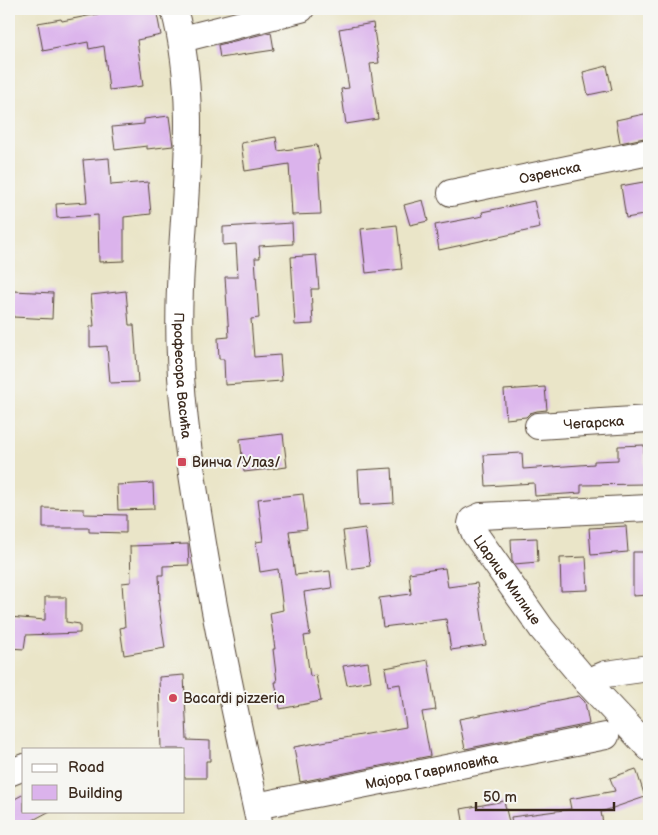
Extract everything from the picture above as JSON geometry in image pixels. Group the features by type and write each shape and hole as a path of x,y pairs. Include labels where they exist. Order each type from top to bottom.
{"street":[{"name":"Професора Васића","path":"174,9 182,39 188,130 186,199 179,302 180,358 184,410 206,562 232,697 258,816"},
{"path":"182,39 302,9"},
{"name":"Озренска","path":"451,193 649,152"},
{"name":"Чегарска","path":"538,426 649,419"},
{"name":"Царице Милице","path":"587,682 542,629 471,528 471,522 481,516 649,508"},
{"path":"649,668 606,674 587,682 649,748"},
{"name":"Мајора Гавриловића","path":"258,816 606,736"},
{"path":"9,772 22,768"}],"building":[{"path":"123,9 156,9 161,35 137,40 143,86 109,90 104,46 89,49 88,42 43,51 38,23 61,19 62,21"},
{"path":"373,23 379,63 370,64 378,119 346,124 341,89 349,88 339,29"},
{"path":"271,32 274,50 220,58 218,45"},
{"path":"607,66 612,90 588,95 583,72"},
{"path":"649,113 649,137 620,143 616,120"},
{"path":"169,116 173,146 147,149 147,146 115,150 112,127 144,124 144,119"},
{"path":"276,137 278,151 317,145 320,160 318,160 321,214 292,215 289,164 245,171 241,143"},
{"path":"109,158 111,185 148,182 151,214 124,217 124,261 99,262 98,215 57,218 56,204 87,202 83,160"},
{"path":"649,181 649,214 626,218 621,186"},
{"path":"423,200 428,221 410,225 404,205"},
{"path":"534,201 540,228 439,250 435,225 483,216 482,212"},
{"path":"292,223 293,244 259,246 260,258 255,258 259,318 251,319 254,357 280,355 282,381 225,385 224,359 219,359 218,338 229,337 225,277 238,277 236,244 223,245 223,227"},
{"path":"397,225 402,269 366,273 361,229"},
{"path":"316,255 319,289 311,289 313,324 295,325 291,257"},
{"path":"14,291 53,293 52,319 13,317"},
{"path":"126,291 129,325 134,325 138,382 110,383 107,346 90,347 90,326 94,326 91,295"},
{"path":"545,387 547,410 530,413 526,417 506,419 504,390"},
{"path":"283,434 287,467 244,472 240,439"},
{"path":"644,445 645,484 581,485 581,493 535,496 534,483 486,486 484,455 522,453 523,469 594,464 594,461 618,460 618,446"},
{"path":"392,468 394,503 360,505 358,470"},
{"path":"153,483 154,509 118,510 117,485"},
{"path":"303,494 307,529 289,531 295,575 330,571 332,588 304,592 310,635 304,636 310,676 316,675 321,701 280,709 275,682 277,682 273,649 275,649 270,613 283,610 278,569 260,572 256,542 263,541 258,499"},
{"path":"43,508 84,509 84,514 126,515 126,533 89,532 89,528 43,528"},
{"path":"626,526 628,552 591,555 589,528"},
{"path":"365,528 370,566 348,569 343,531"},
{"path":"537,538 538,562 514,564 512,561 511,539"},
{"path":"188,544 189,565 163,566 163,575 159,575 160,600 158,600 165,648 124,655 120,628 125,627 122,583 131,582 130,546"},
{"path":"633,552 649,552 649,595 633,596"},
{"path":"586,557 588,590 561,591 560,558"},
{"path":"445,568 448,587 477,583 486,645 451,650 446,619 383,627 379,598 411,594 409,573"},
{"path":"45,597 66,597 66,622 80,624 80,633 26,635 24,649 9,648 9,617 45,620"},
{"path":"428,660 436,710 422,712 430,756 300,782 294,747 406,727 400,684 388,686 385,668"},
{"path":"368,662 371,681 347,685 343,666"},
{"path":"184,675 187,740 210,741 210,761 206,761 206,778 185,778 185,748 161,748 159,677"},
{"path":"579,696 585,702 589,724 465,749 459,719"},
{"path":"636,769 645,797 601,812 603,823 585,826 512,826 511,817 571,809 569,799 615,791 610,778"},
{"path":"22,795 22,812 48,812 22,826 9,826 9,802"},
{"path":"504,801 510,826 464,826 461,809"}],"place":[{"name":"Винча /Улаз/","path":"182,462"},
{"name":"Bacardi pizzeria","path":"173,698"}]}
